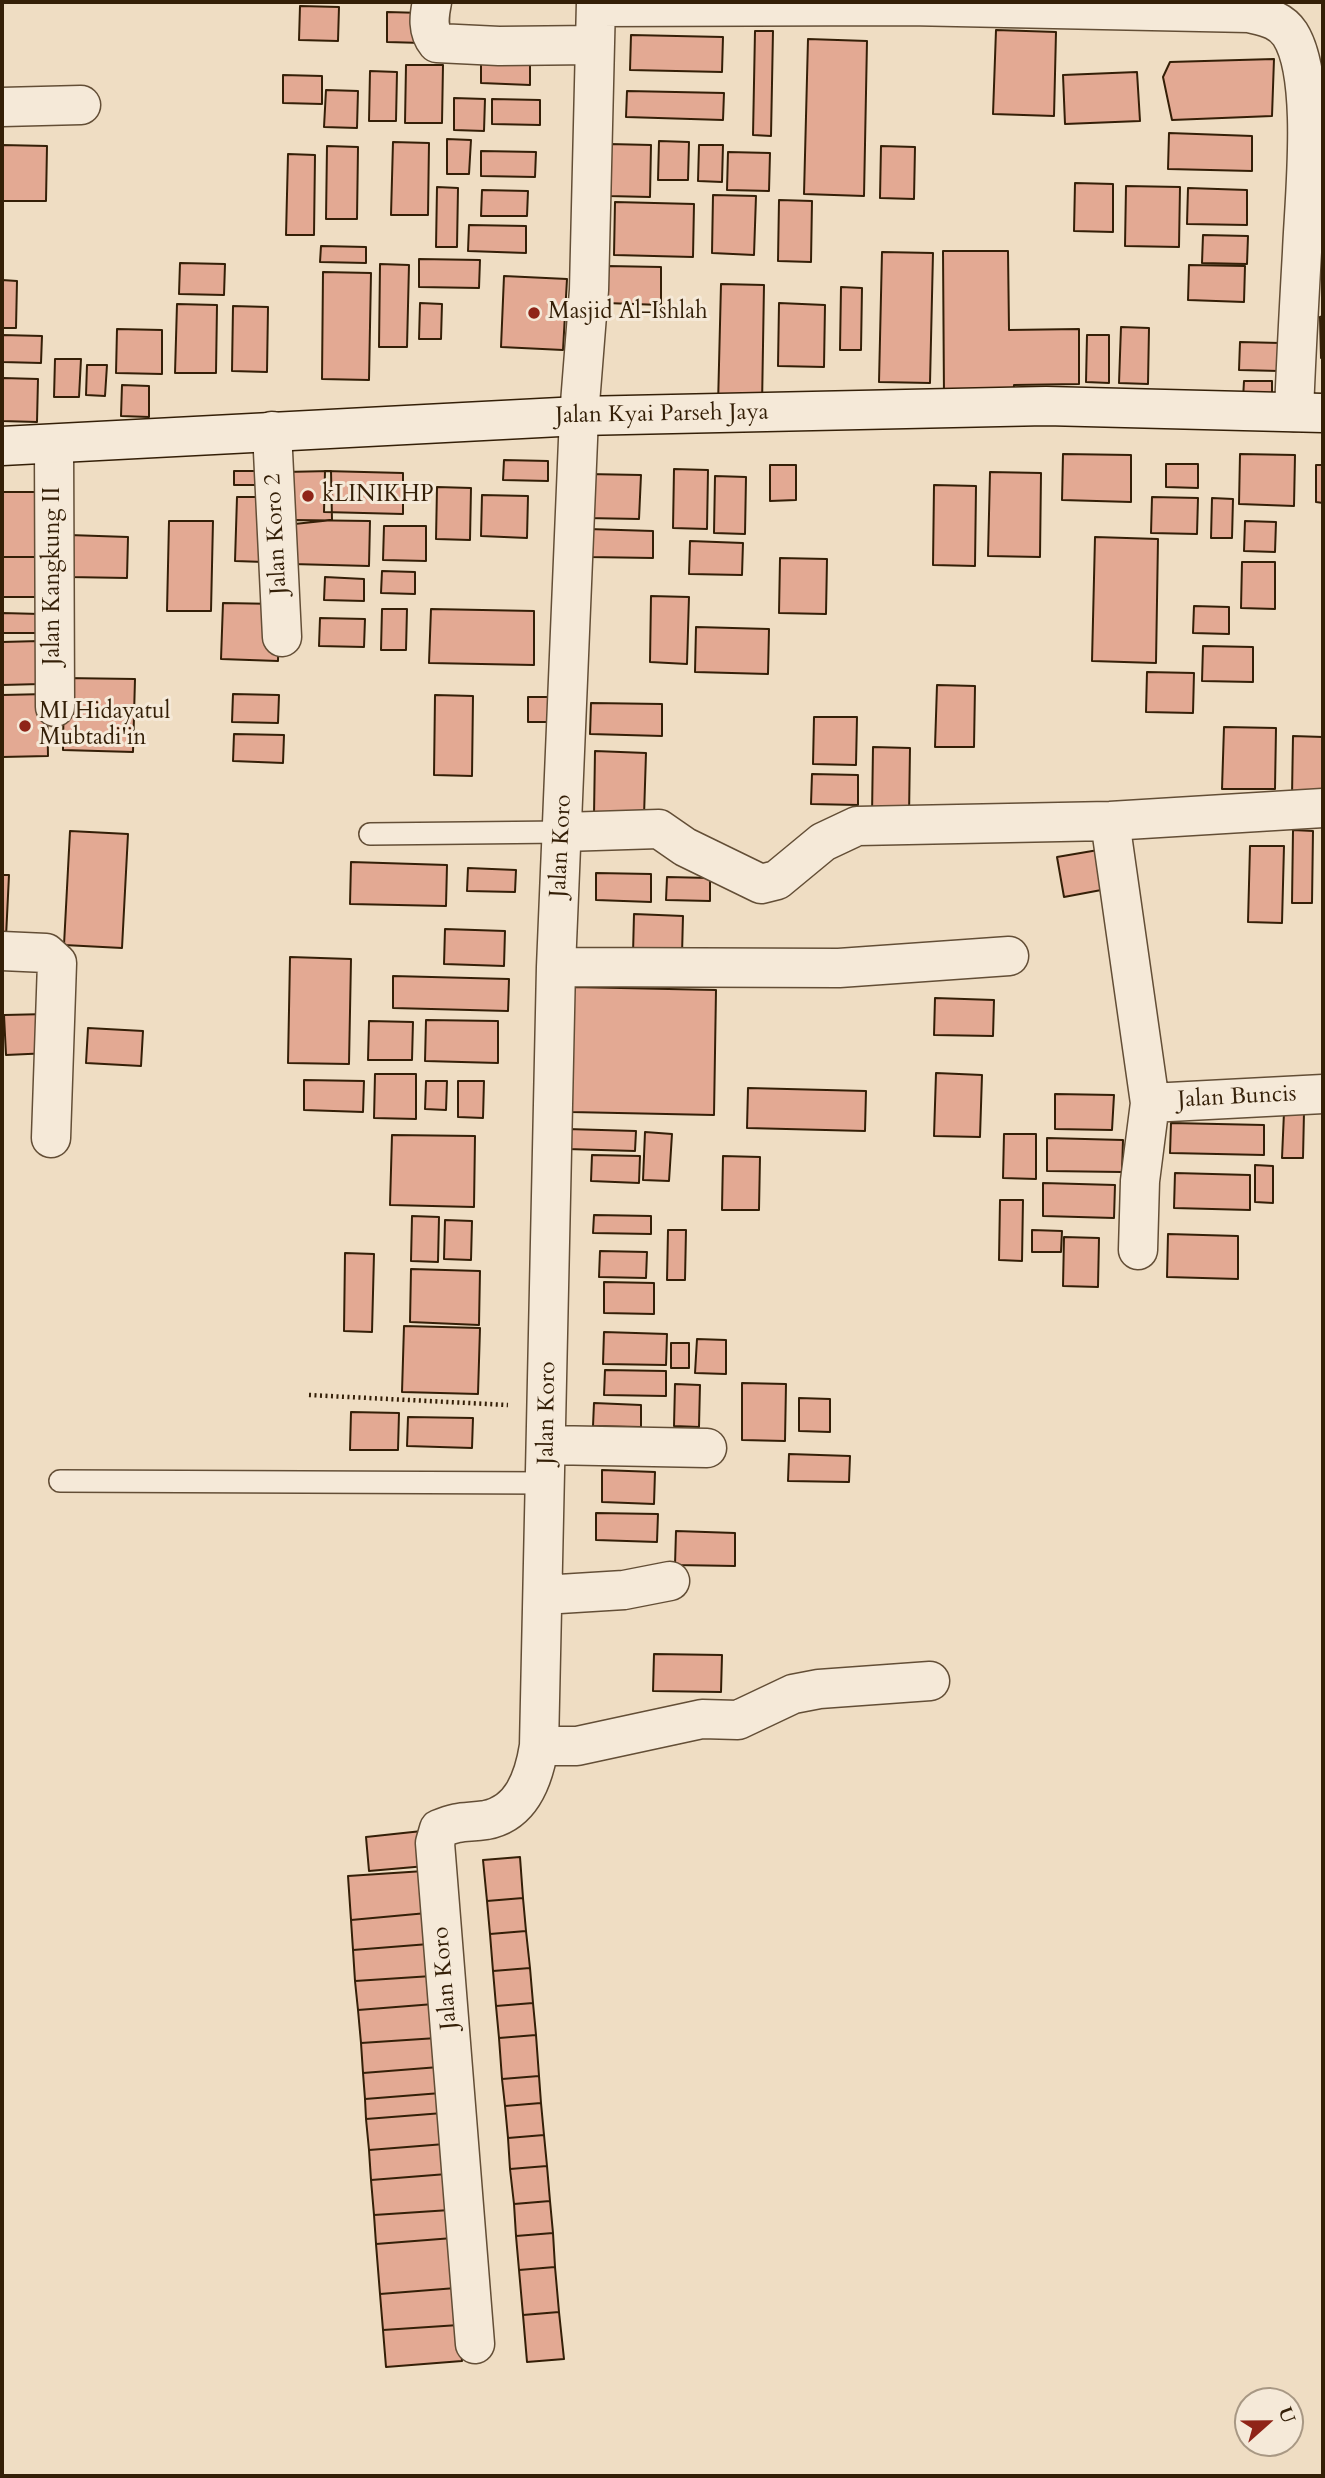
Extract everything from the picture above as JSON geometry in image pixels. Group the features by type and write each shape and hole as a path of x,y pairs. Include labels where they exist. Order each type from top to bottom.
{"street":[{"path":"432,2 429,19 432,37 437,43 499,46 594,45"},
{"path":"596,5 1174,7 1249,13 1276,20 1290,33 1314,95 1304,200 1309,412"},
{"name":"Jalan Koro","path":"475,2344 435,1843 439,1829 460,1820 486,1820 509,1812 535,1763 547,1483 556,967 579,416 589,290 596,5"},
{"path":"2,107 81,105"},
{"name":"Jalan Kyai Parseh Jaya","path":"2,446 579,416 1046,406 1309,412"},
{"name":"Jalan Koro 2","path":"272,431 282,637"},
{"name":"Jalan Kangkung II","path":"54,445 55,707"},
{"path":"563,832 659,830 695,852 761,884 777,880 823,842 857,826 1110,821 1323,807"},
{"path":"1110,821 1150,1103 1140,1181 1138,1250"},
{"path":"2,951 46,953 57,963 51,1138"},
{"path":"556,967 839,968 1009,956"},
{"name":"Jalan Buncis","path":"1150,1103 1323,1094"},
{"path":"547,1445 706,1448"},
{"path":"542,1595 624,1590 670,1581"},
{"path":"535,1763 577,1746 702,1719 738,1720 793,1694 819,1689 930,1681"}],"lane":[{"path":"370,834 563,832"},
{"path":"60,1481 547,1483"}],"path":[{"path":"309,1395 548,1406"}],"building":[{"path":"300,6 339,7 338,41 299,40"},
{"path":"387,12 423,13 423,43 387,42"},
{"path":"996,30 1056,32 1054,116 993,114"},
{"path":"755,31 773,31 771,136 753,135"},
{"path":"631,35 723,37 722,72 630,70"},
{"path":"808,39 867,41 864,196 804,194"},
{"path":"1274,59 1272,116 1172,120 1163,77 1170,62"},
{"path":"481,63 530,64 530,85 481,83"},
{"path":"406,65 443,65 442,123 405,123"},
{"path":"370,71 397,72 396,121 369,121"},
{"path":"1137,72 1140,121 1065,124 1063,75"},
{"path":"283,75 322,76 322,104 283,103"},
{"path":"326,90 358,91 357,128 324,127"},
{"path":"627,91 724,93 723,120 626,117"},
{"path":"454,98 485,99 484,131 454,130"},
{"path":"492,99 540,100 540,125 492,124"},
{"path":"1169,133 1252,136 1252,171 1168,169"},
{"path":"447,139 471,140 469,174 447,174"},
{"path":"659,141 689,142 688,180 658,180"},
{"path":"393,142 429,143 428,215 391,215"},
{"path":"609,144 651,145 650,197 608,196"},
{"path":"2,145 47,146 46,201 2,201"},
{"path":"699,145 723,145 722,182 698,181"},
{"path":"327,146 358,147 357,219 326,219"},
{"path":"881,146 915,147 914,199 880,198"},
{"path":"481,151 536,152 535,177 481,176"},
{"path":"728,152 770,153 769,191 727,190"},
{"path":"288,154 315,155 314,235 286,235"},
{"path":"1075,183 1113,184 1113,232 1074,231"},
{"path":"1126,186 1180,187 1179,247 1125,246"},
{"path":"437,187 458,188 457,247 436,247"},
{"path":"1188,188 1247,190 1247,225 1187,224"},
{"path":"482,190 528,191 527,216 481,216"},
{"path":"713,195 756,196 754,255 712,253"},
{"path":"779,200 812,201 811,262 778,261"},
{"path":"615,202 694,204 693,257 614,255"},
{"path":"469,225 526,226 526,253 468,251"},
{"path":"1203,235 1248,236 1247,264 1202,263"},
{"path":"321,246 366,247 366,263 320,262"},
{"path":"943,251 1008,251 1009,330 1079,329 1079,384 1014,385 1013,397 944,398"},
{"path":"882,252 933,253 930,383 879,382"},
{"path":"419,259 480,260 479,288 419,287"},
{"path":"180,263 225,264 224,295 179,294"},
{"path":"380,264 409,265 407,347 379,347"},
{"path":"1189,265 1245,266 1244,302 1188,300"},
{"path":"607,266 661,267 661,305 606,303"},
{"path":"323,272 371,273 369,380 322,379"},
{"name":"Masjid Al-Ishlah","path":"504,276 567,279 563,350 501,347"},
{"path":"2,280 17,281 16,328 2,328"},
{"path":"721,284 764,285 762,406 718,405"},
{"path":"841,287 862,288 861,350 840,350"},
{"path":"420,303 442,304 441,339 419,339"},
{"path":"779,303 825,305 824,367 778,366"},
{"path":"177,304 217,305 216,373 175,373"},
{"path":"233,306 268,307 267,372 232,371"},
{"path":"1323,316 1323,358 1321,358 1320,317"},
{"path":"1121,327 1149,328 1148,384 1119,383"},
{"path":"117,329 162,330 162,374 116,373"},
{"path":"2,335 42,336 41,363 2,362"},
{"path":"1087,335 1109,335 1109,383 1086,382"},
{"path":"1240,342 1280,343 1279,371 1239,370"},
{"path":"55,359 81,359 79,397 54,397"},
{"path":"87,365 107,365 105,396 86,395"},
{"path":"3,378 38,379 37,422 2,421"},
{"path":"1244,381 1272,381 1272,400 1243,399"},
{"path":"122,385 149,386 149,417 121,416"},
{"path":"1063,454 1131,455 1131,502 1062,500"},
{"path":"1240,454 1295,455 1294,506 1239,504"},
{"path":"504,460 548,461 548,481 503,480"},
{"path":"1166,464 1198,464 1198,488 1166,487"},
{"path":"770,465 796,465 796,500 770,501"},
{"path":"1316,465 1323,465 1323,503 1316,502"},
{"path":"674,469 708,470 707,529 673,528"},
{"path":"234,471 268,471 268,485 234,485"},
{"path":"325,471 403,473 403,514 324,512"},
{"name":"kLINIKHP","path":"331,471 332,520 285,525 284,472"},
{"path":"990,472 1041,473 1040,557 988,556"},
{"path":"587,474 641,475 639,519 586,518"},
{"path":"715,476 746,477 745,534 714,533"},
{"path":"934,485 976,486 975,566 933,565"},
{"path":"437,487 471,488 470,540 436,539"},
{"path":"2,492 48,492 47,557 2,557"},
{"path":"482,495 528,496 527,538 481,536"},
{"path":"237,497 265,497 264,562 235,561"},
{"path":"1152,497 1198,498 1197,534 1151,533"},
{"path":"1212,498 1233,499 1232,538 1211,538"},
{"path":"293,520 370,521 369,566 292,564"},
{"path":"169,521 213,521 211,611 167,611"},
{"path":"1245,521 1276,522 1275,552 1244,551"},
{"path":"384,526 426,526 426,561 383,560"},
{"path":"588,529 653,531 653,558 587,557"},
{"path":"69,535 128,537 127,578 68,577"},
{"path":"1095,537 1158,539 1156,663 1092,661"},
{"path":"690,541 743,543 742,575 689,574"},
{"path":"2,557 47,557 47,597 2,597"},
{"path":"780,558 827,559 826,614 779,613"},
{"path":"1242,562 1275,562 1275,609 1241,608"},
{"path":"382,571 415,572 415,594 381,593"},
{"path":"325,577 364,579 364,601 324,600"},
{"path":"651,596 689,597 687,664 650,662"},
{"path":"223,603 279,604 278,661 221,659"},
{"path":"1194,606 1229,607 1229,634 1193,633"},
{"path":"382,609 407,609 406,650 381,650"},
{"path":"431,609 534,611 534,665 429,663"},
{"path":"2,613 40,614 40,633 2,633"},
{"path":"320,618 365,619 364,647 319,646"},
{"path":"696,627 769,629 768,674 695,672"},
{"path":"40,641 41,684 2,685 2,642"},
{"path":"1203,646 1253,647 1253,682 1202,681"},
{"path":"1147,672 1194,673 1193,713 1146,712"},
{"path":"64,678 135,679 133,752 63,750"},
{"path":"937,685 975,686 974,747 935,747"},
{"name":"MI Hidayatul Mubtadi'in","path":"47,694 48,756 2,757 2,695"},
{"path":"233,694 279,695 278,723 232,722"},
{"path":"435,695 473,696 472,776 434,775"},
{"path":"528,697 549,697 548,722 528,722"},
{"path":"591,703 662,704 662,736 590,734"},
{"path":"814,717 857,717 856,765 813,764"},
{"path":"1224,727 1276,728 1275,789 1222,789"},
{"path":"234,734 284,735 283,763 233,761"},
{"path":"1293,736 1323,737 1323,797 1292,796"},
{"path":"873,747 910,748 909,817 872,816"},
{"path":"595,751 646,753 644,816 594,815"},
{"path":"812,774 858,775 858,805 811,804"},
{"path":"1293,830 1313,831 1312,903 1292,903"},
{"path":"70,831 128,834 122,948 64,945"},
{"path":"1250,846 1284,846 1282,923 1248,922"},
{"path":"1104,849 1112,888 1064,897 1057,857"},
{"path":"351,862 447,865 446,906 350,904"},
{"path":"468,868 516,870 515,892 467,891"},
{"path":"596,873 651,874 651,902 596,900"},
{"path":"2,875 9,875 6,937 2,937"},
{"path":"667,877 710,878 710,901 666,900"},
{"path":"634,914 683,916 682,955 633,954"},
{"path":"445,929 505,931 504,966 444,964"},
{"path":"290,957 351,959 349,1064 288,1063"},
{"path":"393,976 509,979 508,1011 393,1008"},
{"path":"573,987 716,990 714,1115 570,1112"},
{"path":"935,998 994,1000 993,1036 934,1035"},
{"path":"48,1014 50,1053 6,1055 4,1015"},
{"path":"426,1020 498,1021 498,1063 425,1061"},
{"path":"369,1021 413,1022 412,1060 368,1060"},
{"path":"88,1028 143,1031 141,1066 86,1063"},
{"path":"936,1073 982,1075 980,1137 934,1136"},
{"path":"375,1074 416,1074 416,1119 374,1118"},
{"path":"304,1080 364,1081 363,1112 304,1110"},
{"path":"426,1081 447,1081 446,1110 425,1109"},
{"path":"458,1081 484,1081 483,1118 458,1117"},
{"path":"748,1088 866,1091 865,1131 747,1128"},
{"path":"1055,1094 1114,1095 1112,1130 1055,1129"},
{"path":"1284,1112 1304,1112 1303,1158 1282,1158"},
{"path":"1171,1123 1264,1125 1264,1155 1170,1153"},
{"path":"567,1129 636,1131 635,1151 567,1149"},
{"path":"645,1132 672,1134 669,1181 643,1180"},
{"path":"1004,1134 1036,1134 1036,1179 1003,1178"},
{"path":"392,1135 475,1136 474,1207 390,1205"},
{"path":"1047,1138 1123,1140 1122,1172 1047,1171"},
{"path":"592,1155 640,1156 639,1183 591,1181"},
{"path":"723,1156 760,1157 759,1210 722,1210"},
{"path":"1255,1165 1273,1166 1273,1203 1255,1202"},
{"path":"1175,1173 1250,1175 1250,1210 1174,1208"},
{"path":"1043,1183 1115,1185 1114,1218 1043,1216"},
{"path":"1000,1200 1023,1200 1022,1261 999,1260"},
{"path":"594,1215 651,1216 651,1234 593,1233"},
{"path":"412,1216 439,1217 438,1262 411,1261"},
{"path":"445,1220 472,1221 471,1260 444,1259"},
{"path":"668,1230 686,1230 685,1280 667,1280"},
{"path":"1032,1230 1062,1231 1061,1252 1032,1252"},
{"path":"1168,1234 1238,1236 1238,1279 1167,1277"},
{"path":"1064,1237 1099,1238 1098,1287 1063,1286"},
{"path":"600,1251 647,1252 646,1278 599,1277"},
{"path":"345,1253 374,1254 372,1332 344,1331"},
{"path":"411,1269 480,1271 479,1325 410,1322"},
{"path":"604,1282 654,1283 654,1314 604,1313"},
{"path":"404,1326 480,1328 478,1394 402,1392"},
{"path":"604,1332 667,1334 666,1365 603,1364"},
{"path":"697,1339 726,1340 726,1374 695,1373"},
{"path":"671,1343 689,1343 689,1368 671,1368"},
{"path":"605,1370 666,1371 666,1396 604,1395"},
{"path":"742,1383 786,1384 785,1441 742,1440"},
{"path":"675,1384 700,1385 699,1427 674,1426"},
{"path":"799,1398 830,1399 830,1432 799,1431"},
{"path":"594,1403 641,1405 641,1427 593,1426"},
{"path":"351,1412 399,1413 398,1450 350,1450"},
{"path":"408,1417 473,1418 472,1448 407,1446"},
{"path":"789,1454 850,1456 849,1482 788,1481"},
{"path":"602,1470 655,1472 654,1504 602,1502"},
{"path":"596,1513 658,1514 657,1542 596,1540"},
{"path":"676,1531 735,1533 735,1566 675,1565"},
{"path":"654,1654 722,1655 721,1692 653,1691"},
{"path":"422,1831 426,1866 369,1871 366,1837"},
{"path":"520,1857 523,1898 487,1901 483,1860"},
{"path":"424,1871 427,1913 351,1920 348,1876"},
{"path":"523,1898 526,1931 490,1934 487,1901"},
{"path":"427,1913 429,1944 353,1950 351,1920"},
{"path":"526,1931 530,1968 493,1971 490,1934"},
{"path":"429,1944 432,1976 355,1981 353,1950"},
{"path":"530,1968 533,2003 496,2006 493,1971"},
{"path":"432,1976 434,2004 358,2010 355,1981"},
{"path":"533,2003 536,2035 499,2038 496,2006"},
{"path":"434,2004 437,2038 361,2043 358,2010"},
{"path":"536,2035 539,2076 502,2079 499,2038"},
{"path":"437,2038 439,2067 363,2073 361,2043"},
{"path":"439,2067 441,2093 365,2099 363,2073"},
{"path":"539,2076 541,2103 505,2106 502,2079"},
{"path":"441,2093 443,2113 366,2119 365,2099"},
{"path":"541,2103 544,2135 508,2138 505,2106"},
{"path":"443,2113 445,2144 369,2150 366,2119"},
{"path":"544,2135 547,2166 510,2169 508,2138"},
{"path":"445,2144 447,2174 371,2180 369,2150"},
{"path":"547,2166 550,2201 514,2204 510,2169"},
{"path":"447,2174 450,2210 374,2215 371,2180"},
{"path":"550,2201 553,2233 516,2236 514,2204"},
{"path":"450,2210 453,2238 376,2244 374,2215"},
{"path":"553,2233 555,2267 519,2270 516,2236"},
{"path":"453,2238 456,2288 380,2294 376,2244"},
{"path":"555,2267 559,2312 523,2315 519,2270"},
{"path":"456,2288 459,2325 383,2330 380,2294"},
{"path":"559,2312 564,2359 527,2362 523,2315"},
{"path":"459,2325 462,2361 386,2367 383,2330"}],"place":[{"name":"Masjid Al-Ishlah","path":"534,313"},
{"name":"kLINIKHP","path":"308,496"},
{"name":"MI Hidayatul Mubtadi'in","path":"25,726"}]}
